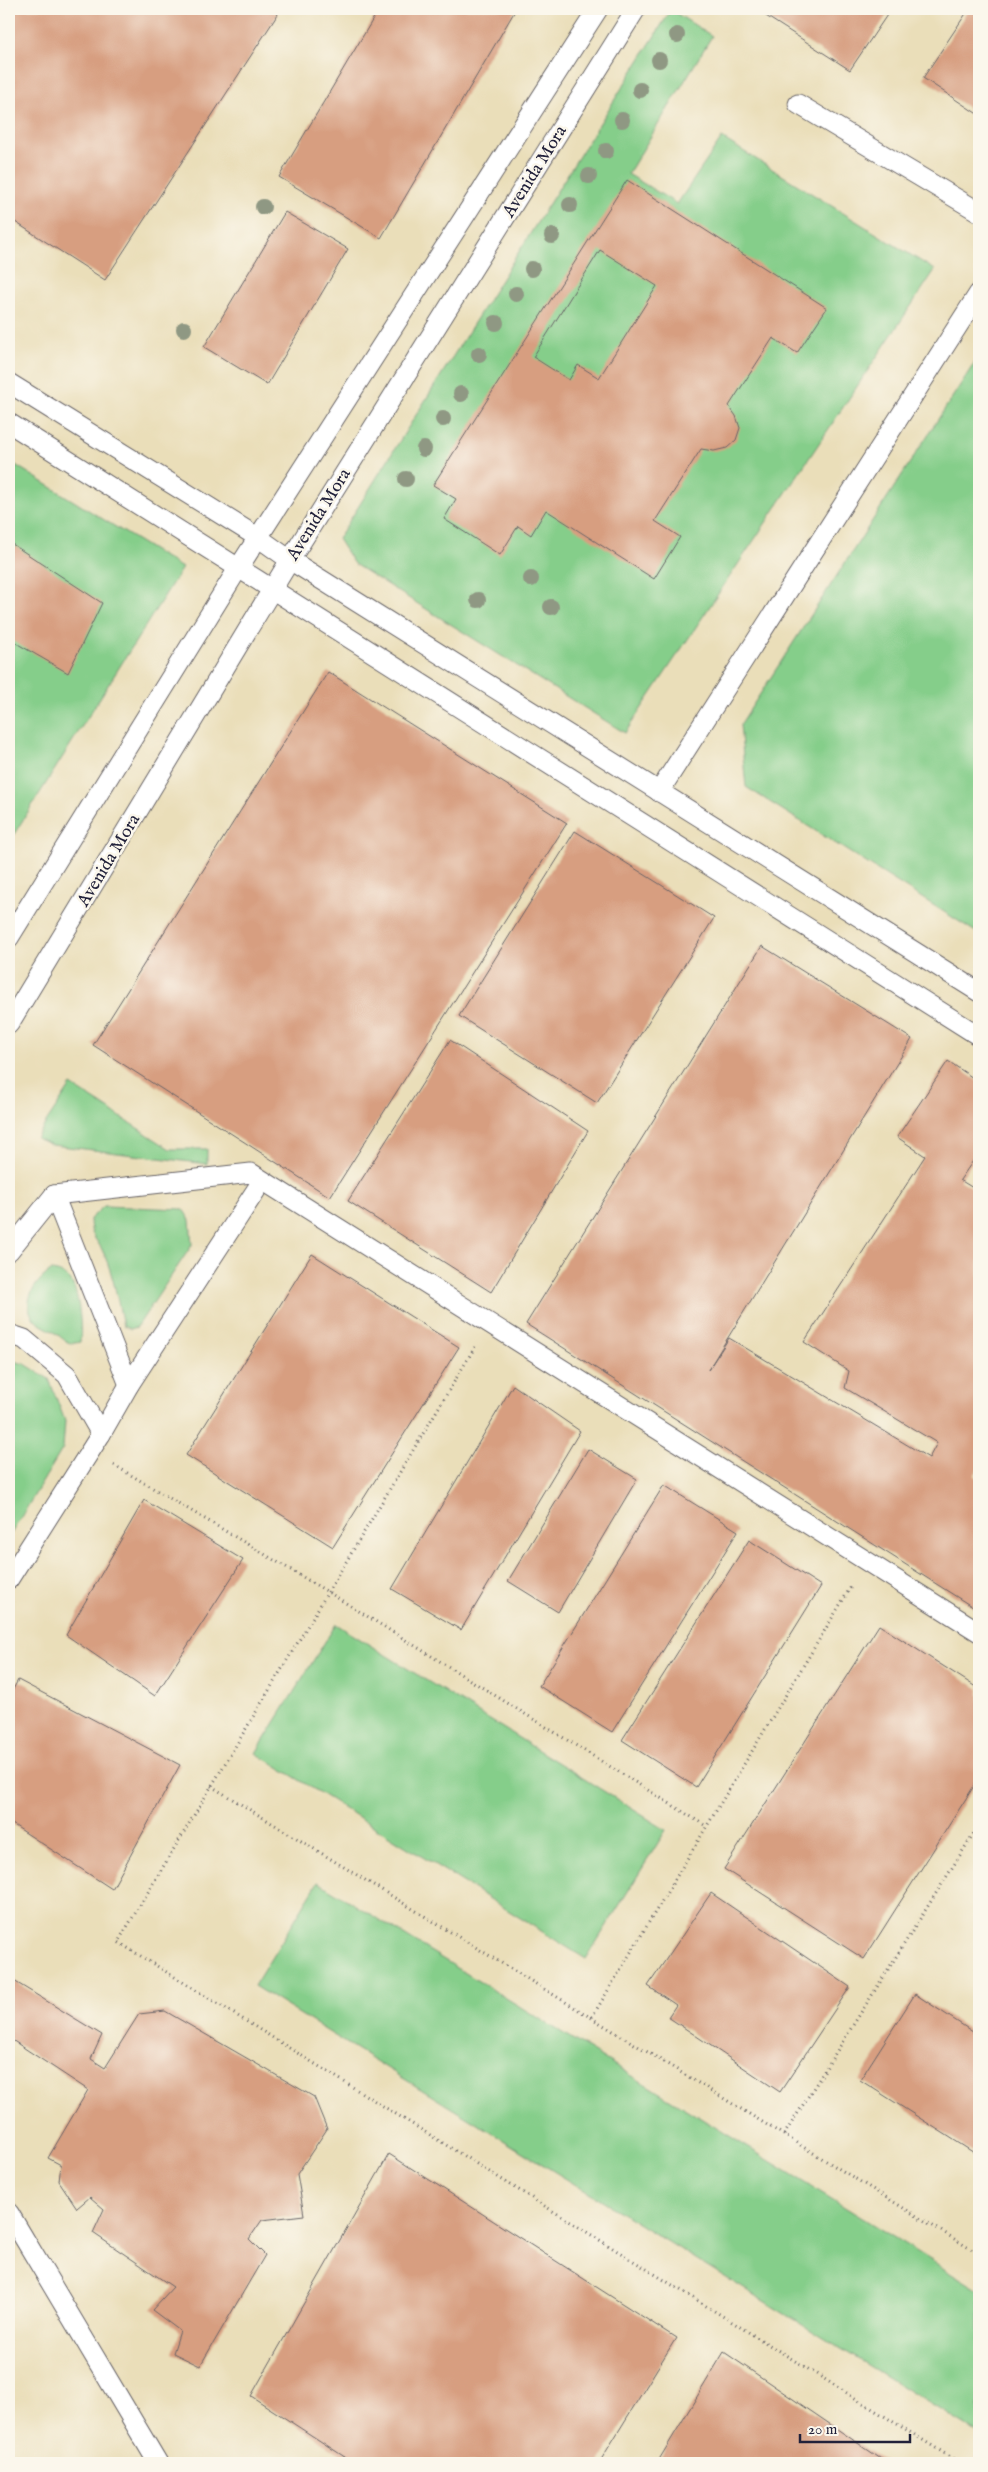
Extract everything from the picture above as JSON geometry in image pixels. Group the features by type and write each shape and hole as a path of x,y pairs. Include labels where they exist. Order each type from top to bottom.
{"lane":[{"name":"Avenida Mora","path":"9,938 239,567 260,538 598,9"},
{"name":"Avenida Mora","path":"9,1024 290,560 636,9"},
{"path":"798,104 979,212"},
{"path":"660,792 979,292"},
{"path":"9,383 260,538 290,560 979,992"},
{"path":"9,423 979,1036"},
{"path":"9,1251 54,1195 251,1173 979,1632"},
{"path":"9,1579 101,1434 129,1385 262,1181"},
{"path":"54,1195 129,1385"},
{"path":"9,1334 24,1339 67,1375 101,1434"},
{"path":"9,2213 158,2463"}],"path":[{"path":"489,1323 118,1942 960,2463"},
{"path":"90,1451 328,1592 706,1826"},
{"path":"592,2018 866,1561"},
{"path":"211,1786 979,2254"},
{"path":"784,2135 979,1824"}],"green space":[{"path":"671,10 712,36 628,174 677,204 722,138 935,270 625,733 354,564 338,539"},
{"path":"979,356 979,934 746,787 740,725"},
{"path":"9,461 182,568 9,842"},
{"path":"71,1085 170,1149 207,1149 207,1164 52,1145 36,1138"},
{"path":"104,1206 183,1209 190,1220 192,1245 137,1327 130,1329 123,1326 107,1263 102,1249 91,1230 90,1219"},
{"path":"51,1271 63,1274 69,1279 75,1291 81,1328 80,1342 72,1343 66,1341 37,1322 29,1308 29,1301 34,1287"},
{"path":"9,1360 25,1364 49,1379 65,1421 63,1448 9,1537"},
{"path":"336,1624 666,1830 586,1959 256,1753"},
{"path":"318,1882 979,2290 979,2434 254,1986"}],"building":[{"path":"11,9 269,9 278,14 105,280 9,218 9,12"},
{"path":"379,9 516,9 381,238 279,177"},
{"path":"755,9 891,9 850,70"},
{"path":"969,9 979,9 979,115 923,78"},
{"path":"627,180 827,308 797,353 773,338 729,406 736,416 740,428 736,440 727,448 714,451 701,449 655,521 680,537 654,579 546,510 531,535 518,526 500,555 444,519 456,499 433,485","holes":["600,250 657,286 599,378 578,365 569,380 533,357"]},
{"path":"285,212 348,249 267,385 204,347"},
{"path":"9,542 102,603 68,673 9,639"},
{"path":"328,672 567,823 330,1197 93,1045"},
{"path":"575,831 714,918 597,1103 459,1016"},
{"path":"762,946 912,1039 708,1370 729,1338 929,1458 937,1443 845,1388 849,1371 804,1342 925,1156 897,1137 948,1061 979,1082 979,1152 960,1180 978,1191 979,1189 979,1467 974,1476 979,1479 979,1611 526,1324"},
{"path":"450,1040 588,1131 491,1292 348,1201"},
{"path":"312,1254 459,1347 333,1547 186,1455"},
{"path":"513,1385 580,1431 461,1630 392,1589"},
{"path":"588,1449 637,1479 558,1612 508,1581"},
{"path":"664,1485 738,1531 612,1732 539,1686"},
{"path":"144,1500 243,1560 155,1696 66,1635"},
{"path":"749,1540 821,1586 696,1787 622,1740"},
{"path":"879,1625 979,1689 979,1778 864,1959 724,1869"},
{"path":"18,1680 180,1765 112,1889 9,1822 9,1697"},
{"path":"711,1893 850,1987 780,2092 668,2017 676,2005 648,1986"},
{"path":"9,1978 102,2035 91,2059 105,2068 139,2014 165,2011 314,2097 327,2129 297,2174 304,2215 262,2220 249,2239 265,2255 200,2366 173,2353 180,2331 152,2310 173,2287 93,2233 104,2209 90,2197 77,2208 59,2181 61,2165 48,2158 88,2090 9,2038"},
{"path":"915,1994 979,2036 979,2156 860,2080"},
{"path":"389,2154 676,2338 599,2463 354,2463 251,2396"},
{"path":"724,2352 887,2463 657,2463"}]}
